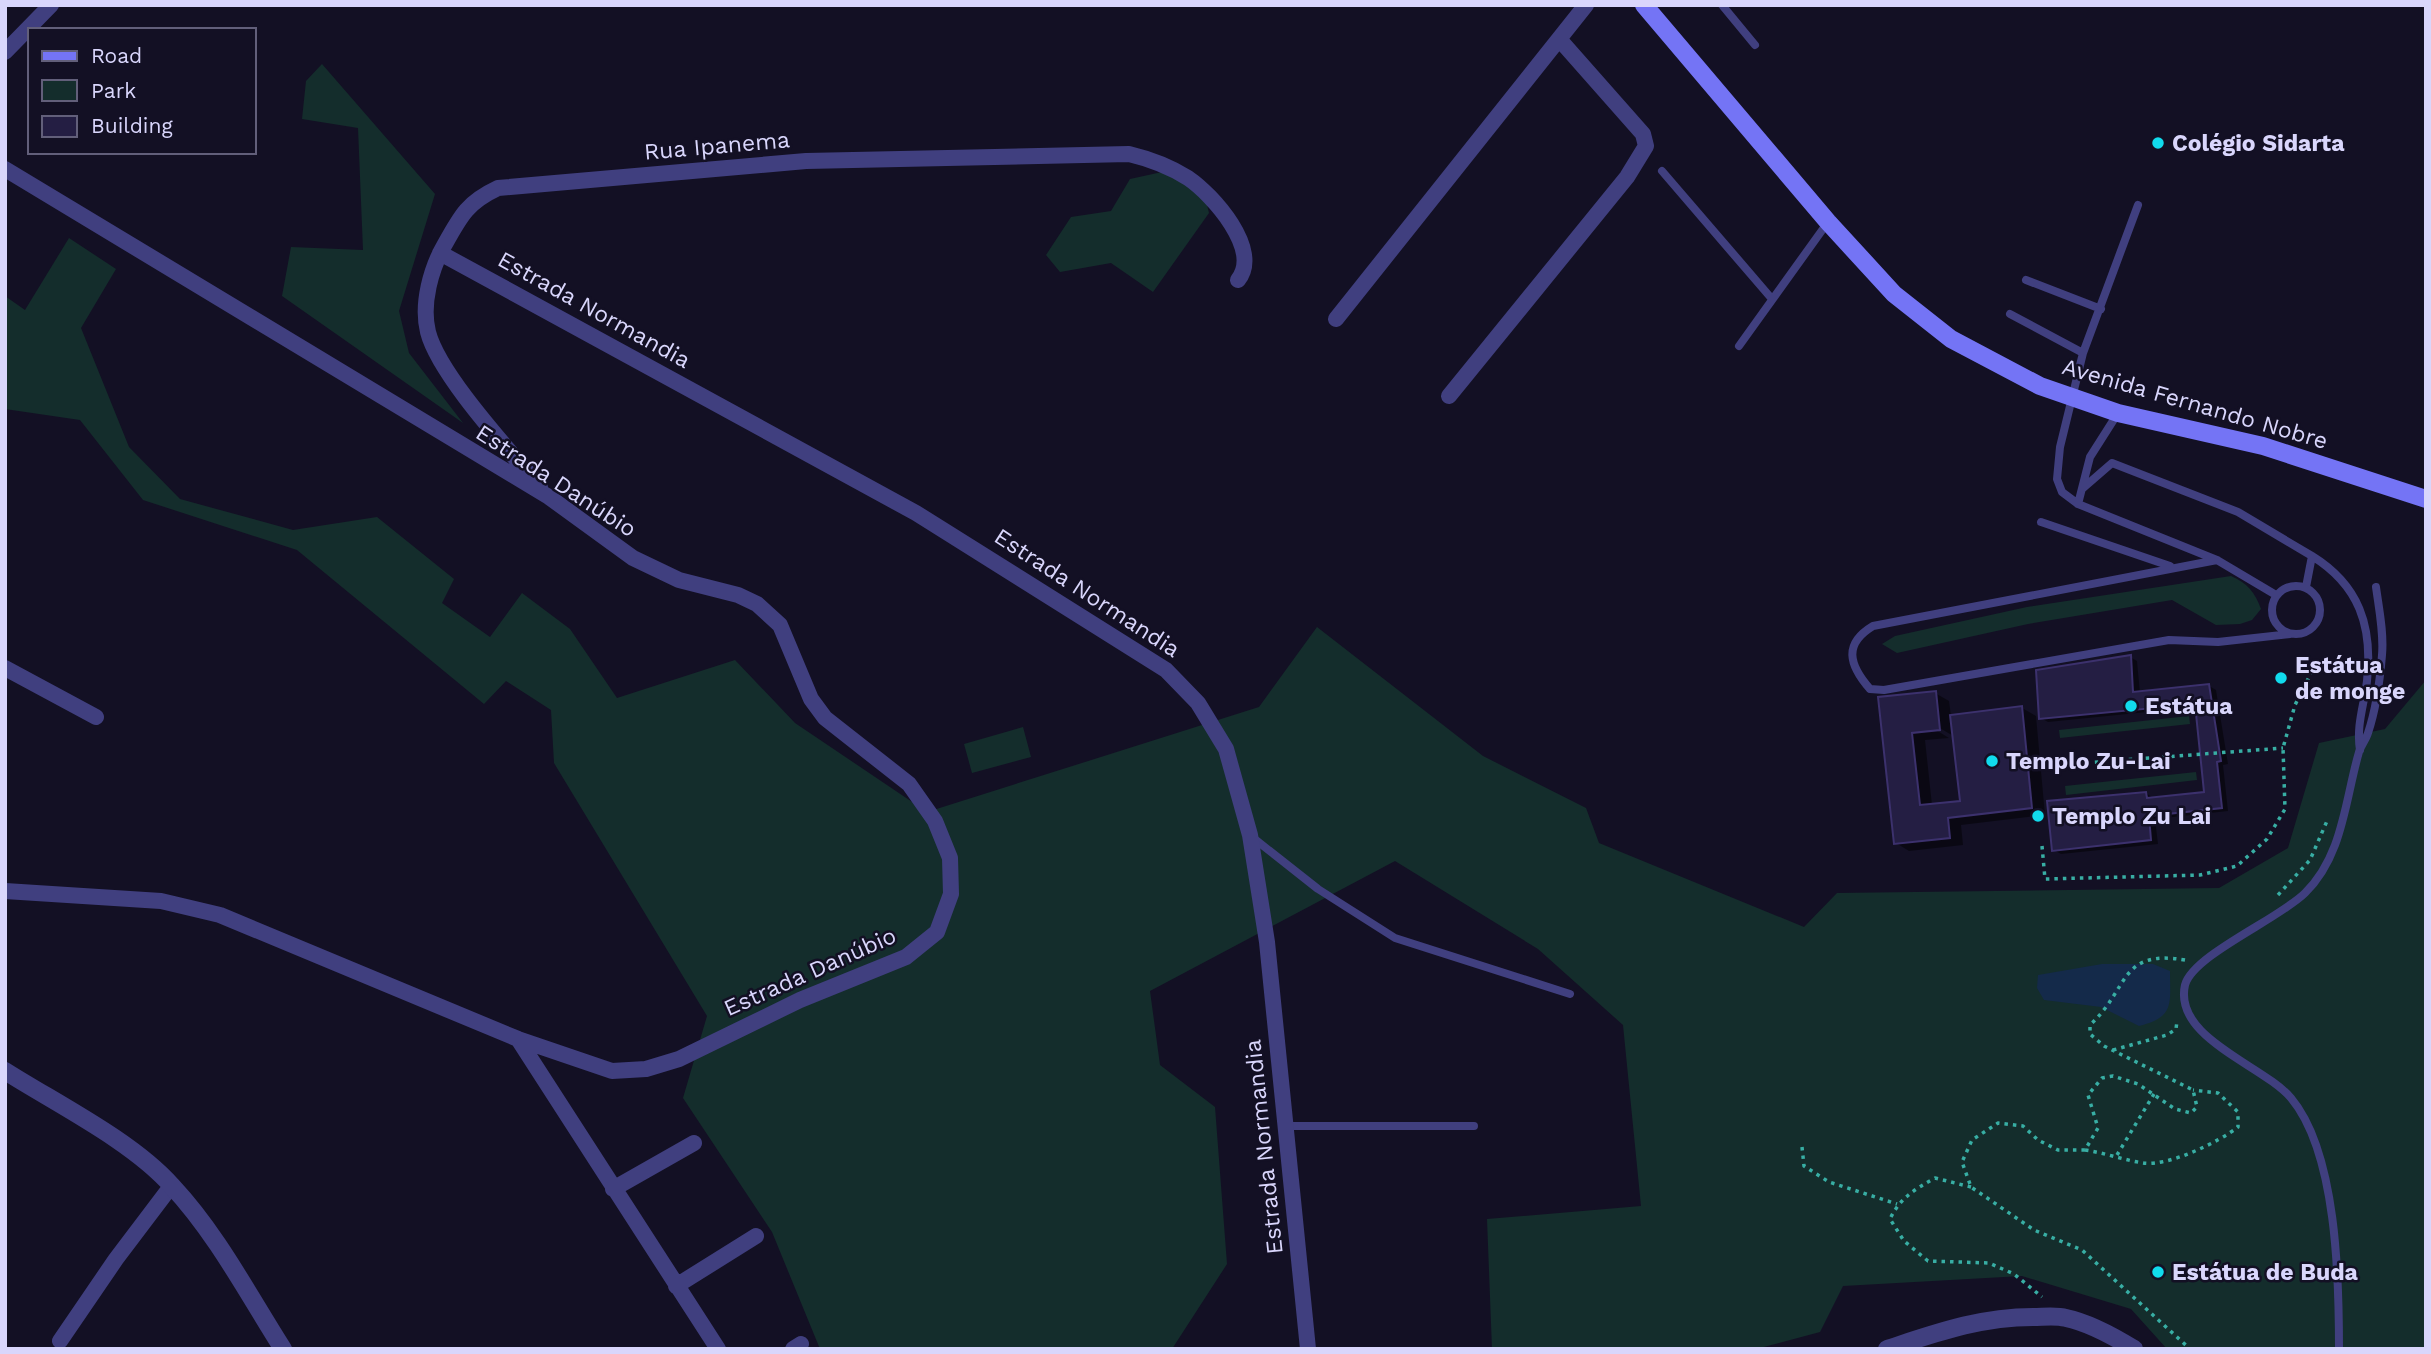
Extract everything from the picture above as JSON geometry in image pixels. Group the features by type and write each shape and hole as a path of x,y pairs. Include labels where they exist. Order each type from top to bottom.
{"main road":[{"name":"Avenida Fernando Nobre","path":"1644,5 1828,222 1894,294 1951,338 2005,369 2073,398 2118,413 2263,446 2426,499"}],"street":[{"path":"8,42 51,5"},
{"path":"1336,319 1586,5"},
{"path":"1449,396 1627,177 1646,146 1643,134 1560,40"},
{"name":"Rua Ipanema","path":"549,498 441,361 428,332 425,302 440,253 460,217 475,198 498,188 806,161 1129,154 1157,161 1209,195 1234,228 1243,248 1243,275 1238,280"},
{"name":"Estrada Danúbio","path":"5,169 549,498 633,558 679,580 738,595 757,604 780,625 811,699 825,718 901,777 923,801 935,821 950,858 951,894 937,932 906,957 800,1000 678,1059 646,1069 612,1070 518,1039 220,915 161,901 5,891"},
{"name":"Estrada Normandia","path":"440,253 916,513 1166,670 1198,703 1226,749 1250,835 1267,942 1308,1349"},
{"path":"5,668 96,717"},
{"path":"518,1039 718,1349"},
{"path":"5,1071 137,1155 172,1185 219,1249 283,1349"},
{"path":"613,1189 694,1143"},
{"path":"60,1341 116,1259 172,1185"},
{"path":"676,1286 756,1236"},
{"path":"1887,1349 1942,1329 1982,1320 2064,1317 2110,1334 2134,1349"}],"lane":[{"path":"1722,5 1755,46"},
{"path":"1662,171 1772,299"},
{"path":"2138,205 2083,352 2060,447 2057,479 2062,492 2078,504 2217,560 2276,595"},
{"path":"1740,346 1828,222"},
{"path":"2026,280 2101,309"},
{"path":"2010,314 2083,352"},
{"path":"2078,504 2090,457 2118,413"},
{"path":"2082,489 2112,463 2238,512 2330,567 2353,590 2365,624 2367,679 2357,732 2360,750"},
{"path":"2041,522 2173,567"},
{"path":"2306,587 2312,556"},
{"path":"2217,560 1873,626 1858,635 1852,647 1852,659 1860,678 1870,689 1884,691 2169,639 2218,642 2306,633 2318,622 2320,614 2318,598 2306,587 2290,586 2276,595 2272,602 2273,618 2283,631 2290,634"},
{"path":"2339,1349 2339,1299 2329,1200 2315,1140 2301,1110 2283,1089 2201,1032 2189,1017 2184,998 2186,983 2195,967 2277,916 2306,893 2328,863 2340,831 2360,750 2374,709 2383,653 2376,587"},
{"path":"1250,835 1318,890 1395,939 1570,994"},
{"path":"1287,1126 1474,1126"}],"path":[{"path":"2042,846 2045,879 2200,875 2237,866 2267,839 2285,809 2283,748 2295,705 2315,665 2355,661 2357,673"},
{"path":"2044,766 2283,748"},
{"path":"2275,897 2310,860 2330,812"},
{"path":"1971,1187 1962,1162 1972,1140 1998,1123 2023,1126 2038,1140 2058,1150 2085,1150 2117,1155 2145,1164 2180,1158 2194,1149 2222,1139 2238,1128 2238,1112 2218,1093 2193,1090 2113,1051 2090,1034 2090,1025 2106,1010 2135,964 2159,956 2186,961 2195,967"},
{"path":"2182,970 2186,961"},
{"path":"2113,1051 2176,1029 2176,1010"},
{"path":"2085,1150 2098,1128 2088,1095 2102,1078 2113,1076 2138,1084 2175,1109 2191,1113 2197,1107 2193,1090"},
{"path":"2117,1155 2154,1094"},
{"path":"1802,1147 1804,1166 1829,1182 1897,1204"},
{"path":"2064,1317 2014,1274 1989,1264 1928,1261 1904,1241 1891,1219 1897,1204 1914,1189 1935,1178 1971,1187 2034,1230 2082,1250 2190,1349"}],"green space":[{"path":"322,64 435,194 399,311 409,353 463,423 282,296 291,247 363,250 358,128 302,119 306,81"},
{"path":"1162,172 1203,189 1209,213 1153,292 1111,263 1060,272 1046,255 1071,217 1111,211 1130,179"},
{"path":"69,238 116,269 81,328 129,447 180,499 293,530 377,517 454,579 442,603 490,637 522,593 570,629 617,698 735,660 795,723 927,812 1259,707 1317,627 1483,756 1586,808 1599,843 1804,927 1837,893 2219,888 2288,848 2319,743 2385,729 2426,680 2426,1349 2167,1349 2131,1309 2022,1276 1843,1286 1820,1332 1756,1349 1492,1349 1487,1219 1641,1206 1623,1025 1538,949 1395,861 1150,991 1160,1065 1215,1107 1227,1264 1172,1349 820,1349 772,1232 683,1098 707,1016 554,763 551,710 506,681 484,704 297,550 143,500 80,420 5,409 5,296 25,310"},
{"path":"2231,576 2250,589 2261,609 2252,620 2240,624 2216,625 2172,600 2028,624 1897,653 1882,644 1895,636 2027,607"},
{"path":"2189,716 2190,724 2060,738 2059,730"},
{"path":"1023,727 1031,757 972,773 964,744"},
{"path":"2196,772 2197,780 2066,795 2065,786"}],"water":[{"path":"2102,964 2153,964 2170,971 2170,1001 2165,1013 2139,1026 2101,1007 2044,1000 2037,988 2038,975"}],"building":[{"path":"2131,655 2133,692 2209,684 2221,761 2217,762 2222,808 2149,816 2151,840 2052,851 2047,801 2146,792 2147,798 2204,792 2195,704 2039,719 2036,670"},
{"path":"1936,691 1940,730 1912,733 1920,805 1960,801 1950,715 2022,706 2032,808 1948,818 1950,838 1894,844 1878,697"}],"place":[{"name":"Colégio Sidarta","path":"2158,143"},
{"name":"Estátua de monge","path":"2281,678"},
{"name":"Estátua","path":"2131,706"},
{"name":"Templo Zu-Lai","path":"1992,761"},
{"name":"Templo Zu Lai","path":"2038,816"},
{"name":"Estátua de Buda","path":"2158,1272"}]}
